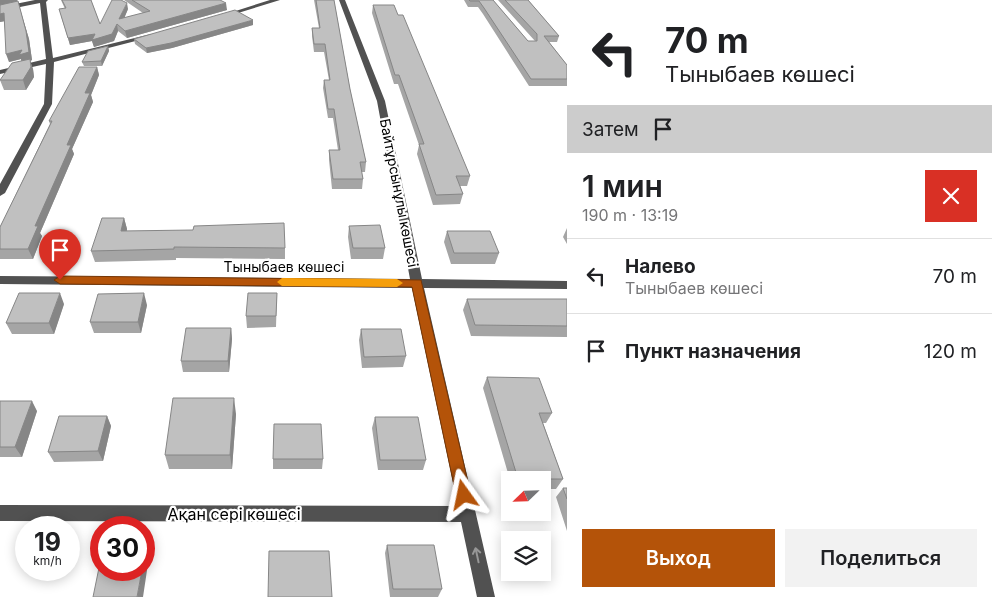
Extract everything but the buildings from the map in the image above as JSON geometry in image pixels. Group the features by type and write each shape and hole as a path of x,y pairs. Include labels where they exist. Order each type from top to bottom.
{"street":[{"path":"0,9 44,0 50,61 48,104 0,192"},
{"path":"211,19 277,0"},
{"name":"Байтұрсынұлы көшесі","path":"342,0 381,101 417,283 486,597"},
{"path":"0,72 163,32"},
{"name":"Тыныбаев көшесі","path":"0,280 567,285"},
{"name":"Ақан сері көшесі","path":"0,513 468,514"}],"slow traffic":[{"path":"282,282 397,283"}],"route":[{"path":"60,280 417,283 464,495"}]}
